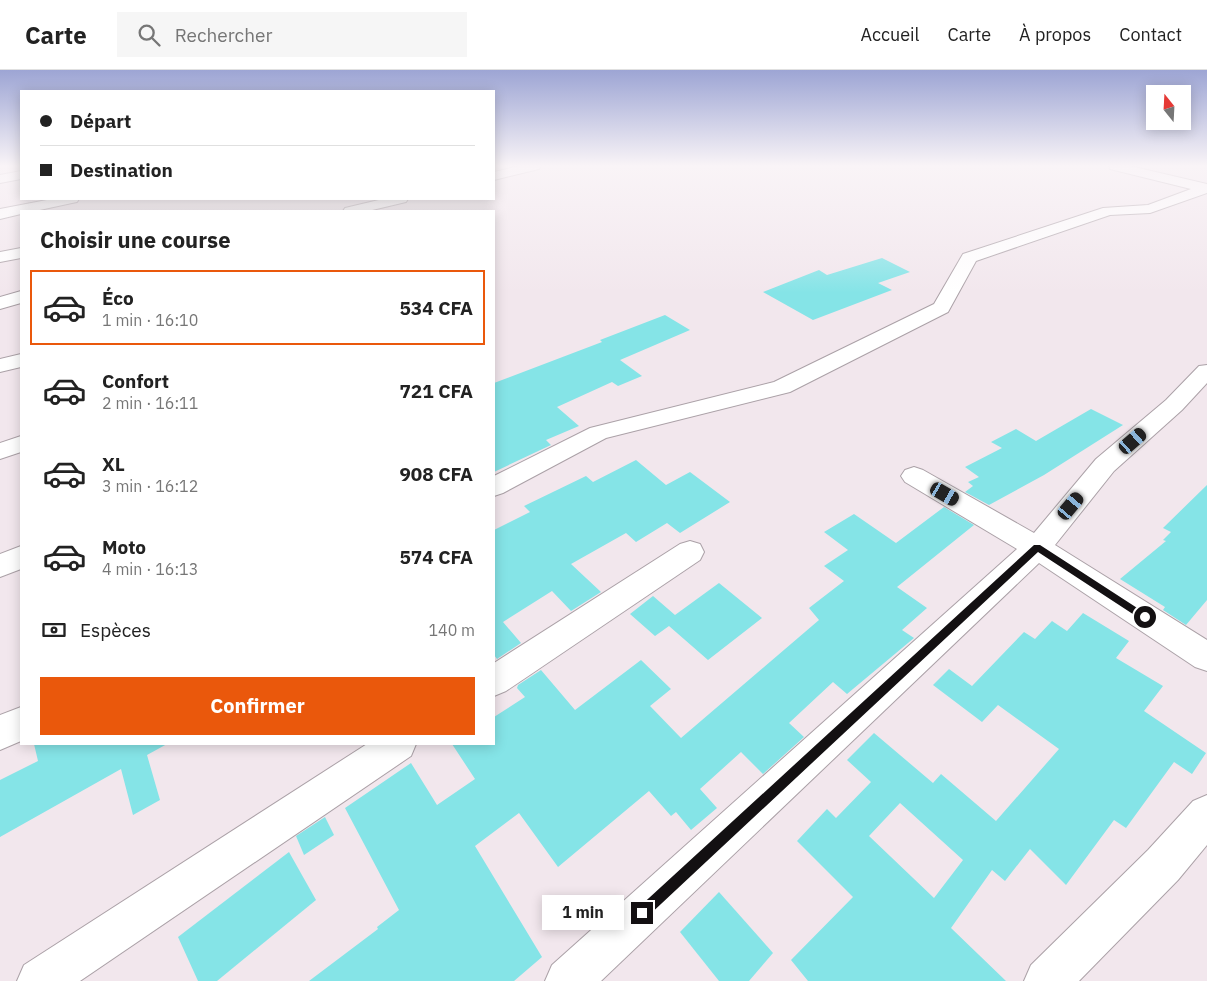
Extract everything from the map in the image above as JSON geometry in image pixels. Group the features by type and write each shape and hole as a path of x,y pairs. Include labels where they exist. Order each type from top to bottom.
{"street":[{"path":"495,486 598,433 782,387 941,308 969,258 1108,211 1151,209"},
{"path":"0,214 20,211"},
{"path":"0,257 20,253"},
{"path":"0,303 20,297"},
{"path":"0,366 20,360"},
{"path":"568,981 1037,548 1105,465 1174,405 1207,371"},
{"path":"0,451 20,444"},
{"path":"914,476 1037,548 1207,657"},
{"path":"495,680 690,552"},
{"path":"0,566 20,557"},
{"path":"0,734 20,724"},
{"path":"40,981 396,745"},
{"path":"1047,981 1163,865 1207,815"}],"building":[{"path":"882,258 910,272 878,283 892,290 813,320 763,292 819,270 827,275"},
{"path":"665,315 690,330 620,360 642,376 618,386 612,382 557,407 579,426 546,440 551,445 495,472 495,383 602,342 600,340"},
{"path":"1091,409 1123,425 1044,475 989,505 965,492 973,486 968,482 979,477 965,467 1002,448 991,442 1016,429 1036,441"},
{"path":"636,460 666,485 690,472 730,502 680,533 667,523 636,542 626,533 571,564 601,592 571,611 552,591 503,622 521,643 497,659 495,656 495,530 530,512 524,506 586,476 593,482"},
{"path":"1207,485 1207,600 1186,625 1163,610 1165,607 1120,579 1166,541 1163,540 1171,532 1163,528"},
{"path":"944,507 974,525 897,587 927,608 902,630 914,638 847,694 833,682 789,723 804,737 763,774 741,752 700,789 717,808 691,830 676,812 671,816 649,791 558,867 519,813 475,846 542,957 514,981 309,981 378,929 377,927 399,910 345,808 411,763 437,805 475,779 453,745 495,745 495,716 525,697 517,688 518,685 541,670 575,710 641,660 671,689 650,706 681,738 819,620 809,608 844,581 824,566 848,550 824,532 854,514 896,543"},
{"path":"719,583 762,618 708,660 669,626 655,636 630,614 653,596 675,615"},
{"path":"1083,613 1129,641 1116,658 1163,686 1144,711 1206,753 1192,774 1174,762 1126,828 1114,820 1066,885 1030,849 1005,881 992,870 951,928 1006,981 808,981 791,960 853,897 797,841 827,809 836,818 871,782 847,760 874,733 933,783 941,774 996,821 1059,749 998,705 982,722 933,685 949,669 972,686 1024,632 1035,639 1052,621 1067,631","holes":["900,803 963,860 934,898 869,836"]},
{"path":"34,745 165,745 147,755 160,800 133,815 121,769 0,837 0,780 38,761"},
{"path":"325,817 334,835 304,855 296,836"},
{"path":"289,852 316,900 217,981 198,981 178,937"},
{"path":"719,892 773,953 749,981 719,981 680,932"}],"route":[{"path":"642,913 1037,548 1145,617"}]}
